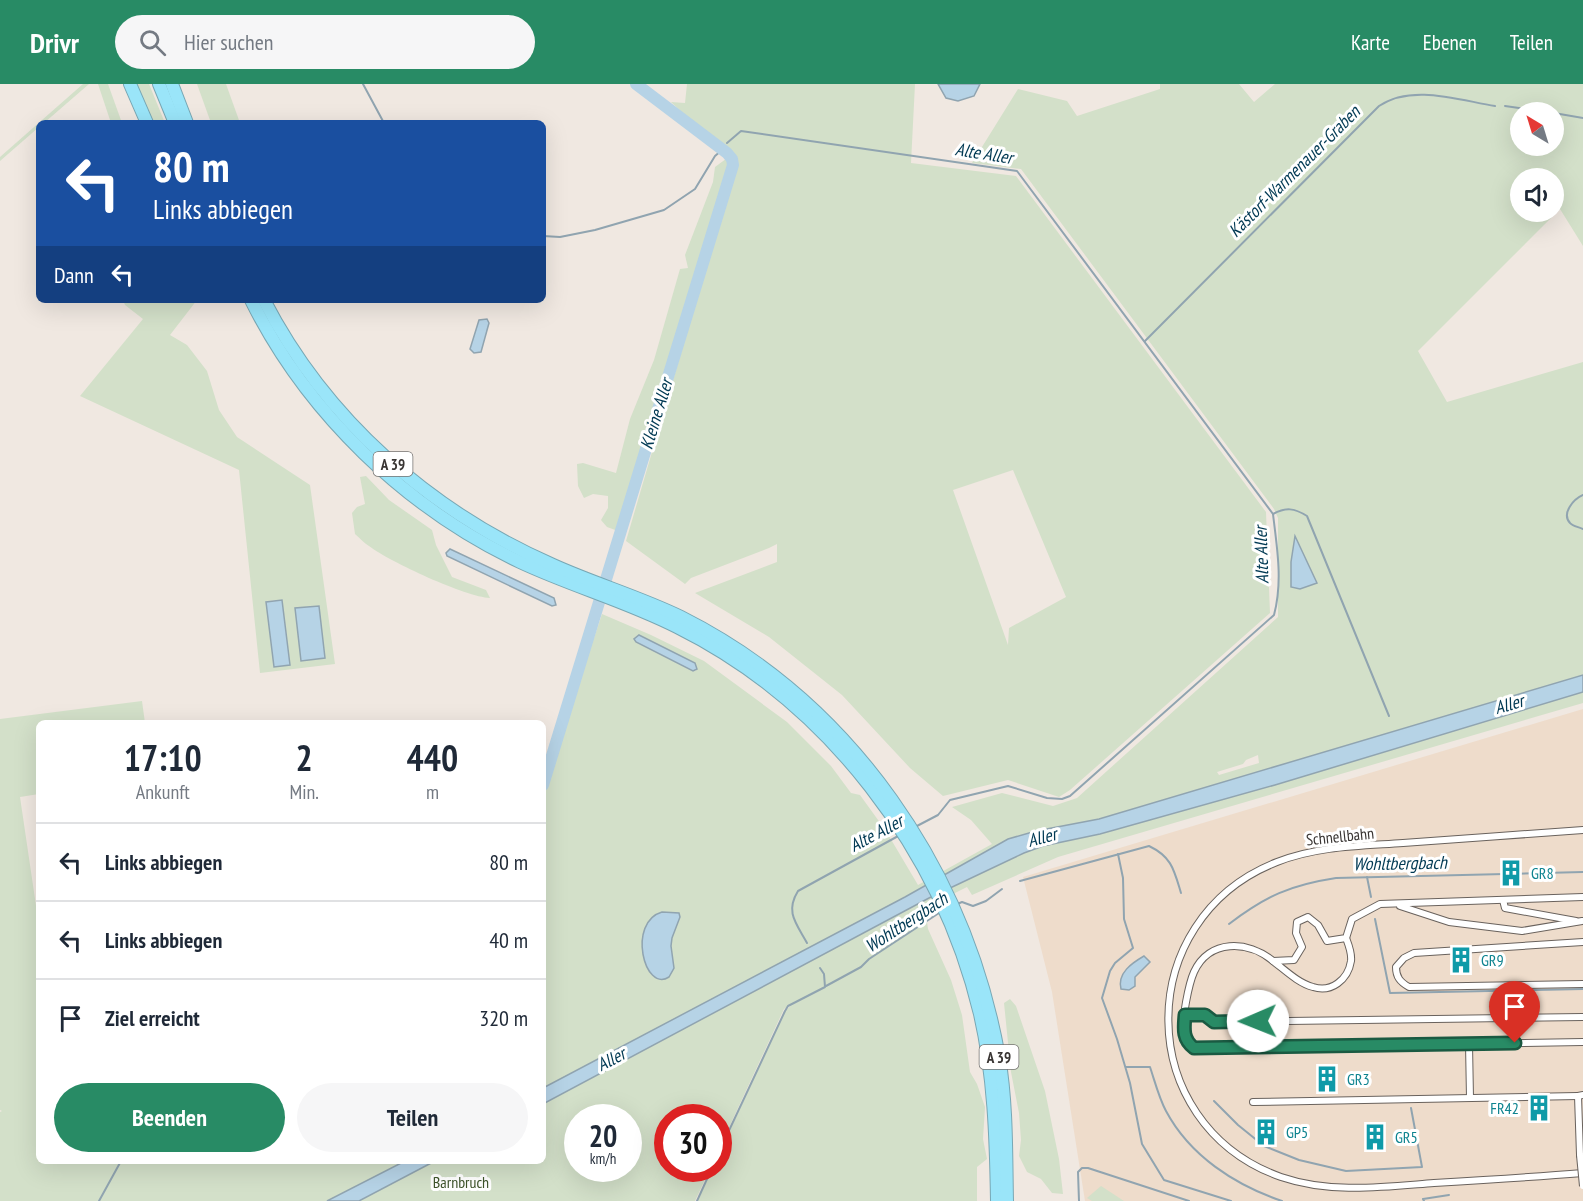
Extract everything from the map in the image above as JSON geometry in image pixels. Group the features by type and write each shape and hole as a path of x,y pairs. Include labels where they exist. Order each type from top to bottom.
{"highway":[{"path":"130,84 146,120"},
{"path":"159,84 174,120"},
{"path":"172,84 186,120"},
{"name":"A 39","path":"253,303 280,352 320,405 382,470 438,513 489,546 633,603 710,645 747,669 797,708 866,773 909,842 977,964 1000,1061 1006,1135 1007,1201"},
{"name":"A 39","path":"266,303 290,345 329,399 371,444 437,500 496,537 569,578"},
{"name":"A 39","path":"954,921 980,1014 990,1064 996,1135 997,1201"}],"street":[{"name":"Schnellbahn","path":"1583,830 1322,849 1276,862 1253,873 1231,888 1205,912 1190,934 1174,972 1167,1024 1170,1049 1177,1075 1196,1111 1216,1136 1240,1156 1263,1170 1284,1178 1312,1185 1359,1188 1583,1173"},
{"path":"1583,897 1380,904 1352,919 1346,938 1351,961 1348,973 1342,981 1332,987 1314,988 1292,975 1264,953 1241,945 1224,946 1210,952 1194,972 1185,1015 1184,1033 1189,1045 1194,1048 1583,1042"},
{"path":"1503,900 1504,908 1582,921"},
{"path":"1395,904 1449,922 1522,931 1582,921"},
{"path":"1292,975 1294,960 1302,947 1296,933 1297,922 1308,917 1318,925 1327,941 1346,938"},
{"path":"1583,942 1414,953 1404,958 1396,966 1396,975 1402,983 1409,987 1583,984"},
{"path":"1273,961 1294,960"},
{"path":"1185,1015 1205,1015 1214,1022 1583,1017"},
{"path":"1469,1044 1470,1098"},
{"path":"1253,1102 1580,1096 1580,1155 1583,1186"}],"shaded area":[{"path":"1583,709 1583,1201 1085,1201 1052,992 1023,877"}],"green space":[{"path":"83,84 89,84 47,120 42,120"},
{"path":"98,84 108,84 121,120 110,120"},
{"path":"134,84 149,84 164,120 150,120"},
{"path":"197,84 226,84 239,120 210,120"},
{"path":"687,84 915,84 911,163 1016,176 1266,512 1270,613 1070,790 1059,797 1008,780 943,796 910,768 842,695 769,637 695,593 777,562 777,544 691,578 685,584 626,541 738,158 723,151 671,102 685,103","holes":["1013,470 1066,597 1009,628 1008,645 953,490"]},
{"name":"Barnbruch","path":"1160,84 1239,84 1254,102 1275,84 1583,84 1583,246 1564,215 1564,168 1510,168 1510,222 1547,222 1418,351 1447,402 1583,362 1583,703 1058,857 972,895 967,887 925,908 928,929 951,980 962,1015 970,1072 985,1107 983,1139 987,1159 977,1167 977,1201 697,1201 706,1182 732,1182 732,1126 785,1011 797,1000 784,1009 732,1121 732,1104 654,1104 654,1182 704,1182 695,1201 0,1201 0,1112 2,1111 0,1110 0,719 142,701 145,720 36,720 36,794 20,797 36,906 36,1164 546,1164 546,763 587,634 594,638 602,614 704,661 787,722 831,766 851,793 860,795 886,831 918,885 992,844 971,820 952,807 1002,793 1053,806 1077,798 1278,617 1278,518 1274,509 1021,169 972,163 1018,89 1067,101 1077,116 1160,89","holes":["639,635 695,663 696,671 636,642","1258,755 1259,763 1219,775 1217,772 1243,764 1246,760"]},
{"path":"36,125 36,130 0,161 0,157"},
{"path":"730,156 618,531 607,527 601,520 608,508 608,496 593,494 584,498 578,486 577,464 583,463 616,473 630,419 654,360 680,269 688,268 685,255 713,182 715,167"},
{"path":"124,303 195,303 170,335 187,345 207,371 219,410 237,437 310,485 335,664 260,673 239,470 80,396 143,319","holes":["282,600 290,664 274,666 266,601"]},
{"path":"366,476 389,500 432,530 436,545 452,577 486,590 490,598 464,592 410,569 379,553 355,534 352,513 357,507 365,504 360,477"},
{"path":"1010,999 1016,1006 1045,1091 1059,1159 1063,1194 1052,1193 1041,1179 1027,1172 1019,1156 1021,1140 1019,1113 1011,1072 1004,1003"},
{"path":"1101,1186 1124,1201 1092,1201 1087,1198"}],"water":[{"path":"938,84 980,84 974,96 958,101 946,98"},
{"path":"487,319 489,323 481,352 474,353 470,349 479,320"},
{"path":"1295,536 1317,583 1300,589 1291,587 1291,562"},
{"path":"450,549 554,598 556,605 552,606 447,556 446,553"},
{"path":"282,600 290,665 274,667 266,602"},
{"path":"319,606 325,658 301,661 295,608"},
{"path":"639,635 695,663 697,669 693,671 636,642 634,639"},
{"name":"Aller","path":"1583,675 1583,692 1275,785 1024,853 929,898 546,1102 546,1086 905,897 1008,839 1036,831 1099,819"},
{"path":"662,912 679,913 680,917 671,946 674,968 669,977 660,979 652,975 647,966 642,941 651,918"},
{"path":"1144,956 1150,962 1135,977 1135,986 1129,990 1121,989 1123,973 1130,965"},
{"path":"399,1164 429,1164 359,1201 327,1201"}],"waterway":[{"path":"363,84 382,120"},
{"name":"Kleine Aller","path":"546,775 733,165 727,153 636,84"},
{"name":"Kästorf-Warmenauer-Graben","path":"1145,341 1379,106 1392,99 1420,95 1495,106"},
{"name":"Kästorf-Warmenauer-Graben","path":"1505,106 1510,107"},
{"name":"Kästorf-Warmenauer-Graben","path":"1564,115 1583,118"},
{"name":"Alte Aller","path":"727,143 741,131 1017,171 1273,514 1279,577 1274,615 1070,796 1062,799 1047,798 1008,786 950,800 938,815 915,827"},
{"path":"546,236 560,237 595,230 664,210 695,189 715,156 722,150"},
{"path":"1583,495 1573,503 1567,515 1571,524 1583,529"},
{"path":"1273,514 1290,509 1307,516 1389,716"},
{"name":"Alte Aller","path":"807,943 792,911 794,898 798,891 900,835"},
{"name":"Wohltbergbach","path":"1020,881 1149,846 1163,855 1171,865 1181,893"},
{"path":"1118,854 1123,878 1124,919 1133,948 1115,963 1110,971 1102,998 1130,1083 1142,1144 1164,1180 1231,1201"},
{"name":"Wohltbergbach","path":"1229,924 1279,893 1305,884 1336,878 1583,872"},
{"path":"1367,877 1371,897"},
{"name":"Wohltbergbach","path":"955,905 962,902 973,906 986,901 1002,889"},
{"name":"Wohltbergbach","path":"826,986 861,967 869,959 939,913"},
{"path":"1375,919 1390,993 1583,989"},
{"name":"Alte Aller","path":"732,1124 788,1006 825,987 824,974 820,968"},
{"path":"1126,1067 1150,1067 1166,1111 1176,1127 1201,1155 1215,1167 1247,1187 1282,1201"},
{"path":"1214,1101 1264,1146 1299,1160 1346,1171 1422,1167 1411,1108"},
{"path":"99,1201 119,1164"},
{"path":"1079,1201 1078,1172 1082,1168 1189,1201"},
{"name":"Alte Aller","path":"697,1201 706,1182"},
{"path":"1424,1201 1423,1199 1449,1195"}],"place":[{"name":"GR8","path":"1511,873"},
{"name":"GR9","path":"1461,960"},
{"name":"GR3","path":"1327,1079"},
{"name":"FR42","path":"1539,1108"},
{"name":"GP5","path":"1266,1132"},
{"name":"GR5","path":"1375,1137"}],"route":[{"path":"1258,1021 1214,1022 1205,1015 1185,1015 1184,1033 1189,1045 1194,1048 1515,1043"}]}
